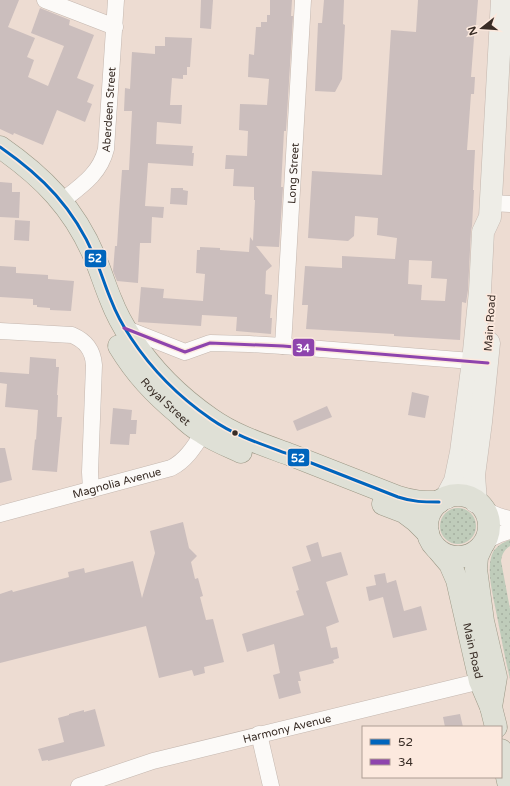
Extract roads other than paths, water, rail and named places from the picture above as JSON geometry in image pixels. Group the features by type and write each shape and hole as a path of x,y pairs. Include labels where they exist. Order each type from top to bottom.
{"main road":[{"name":"Main Road","path":"488,679 450,564 434,542 427,526 430,512 443,500 455,481 480,362 496,233 502,0"},
{"name":"Royal Street","path":"0,147 32,171 62,201 72,215 91,250 110,299 124,328 150,364 162,378 192,406 222,443 252,456 404,512 416,520 434,542"},
{"name":"Royal Street","path":"0,163 40,196 66,228 83,257 110,330 122,352 156,395 207,426 240,436 398,497 409,501 422,502 443,500"},
{"name":"Main Road","path":"480,362 481,422 474,476 478,503 485,511 489,526 488,534 477,556 477,578 483,622 488,679 494,717"},
{"path":"443,500 454,496 462,496 478,503"},
{"path":"434,542 450,556 462,557 473,553 484,543"},
{"path":"488,679 500,697 510,735"},
{"path":"502,754 509,786"}],"street":[{"path":"45,0 115,27"},
{"name":"Aberdeen Street","path":"62,201 94,174 101,164 105,153 108,139 116,0"},
{"name":"Long Street","path":"283,346 303,0"},
{"path":"124,328 185,352 210,343 283,346 480,362"},
{"path":"0,331 72,335 85,342 89,347 94,359 90,472 91,490"},
{"name":"Magnolia Avenue","path":"0,514 171,468 181,462 192,451 207,426"},
{"path":"478,503 490,513 510,519"},
{"path":"484,543 500,534 510,531"},
{"name":"Harmony Avenue","path":"79,786 153,761 488,679"},
{"path":"259,734 271,786"}]}
